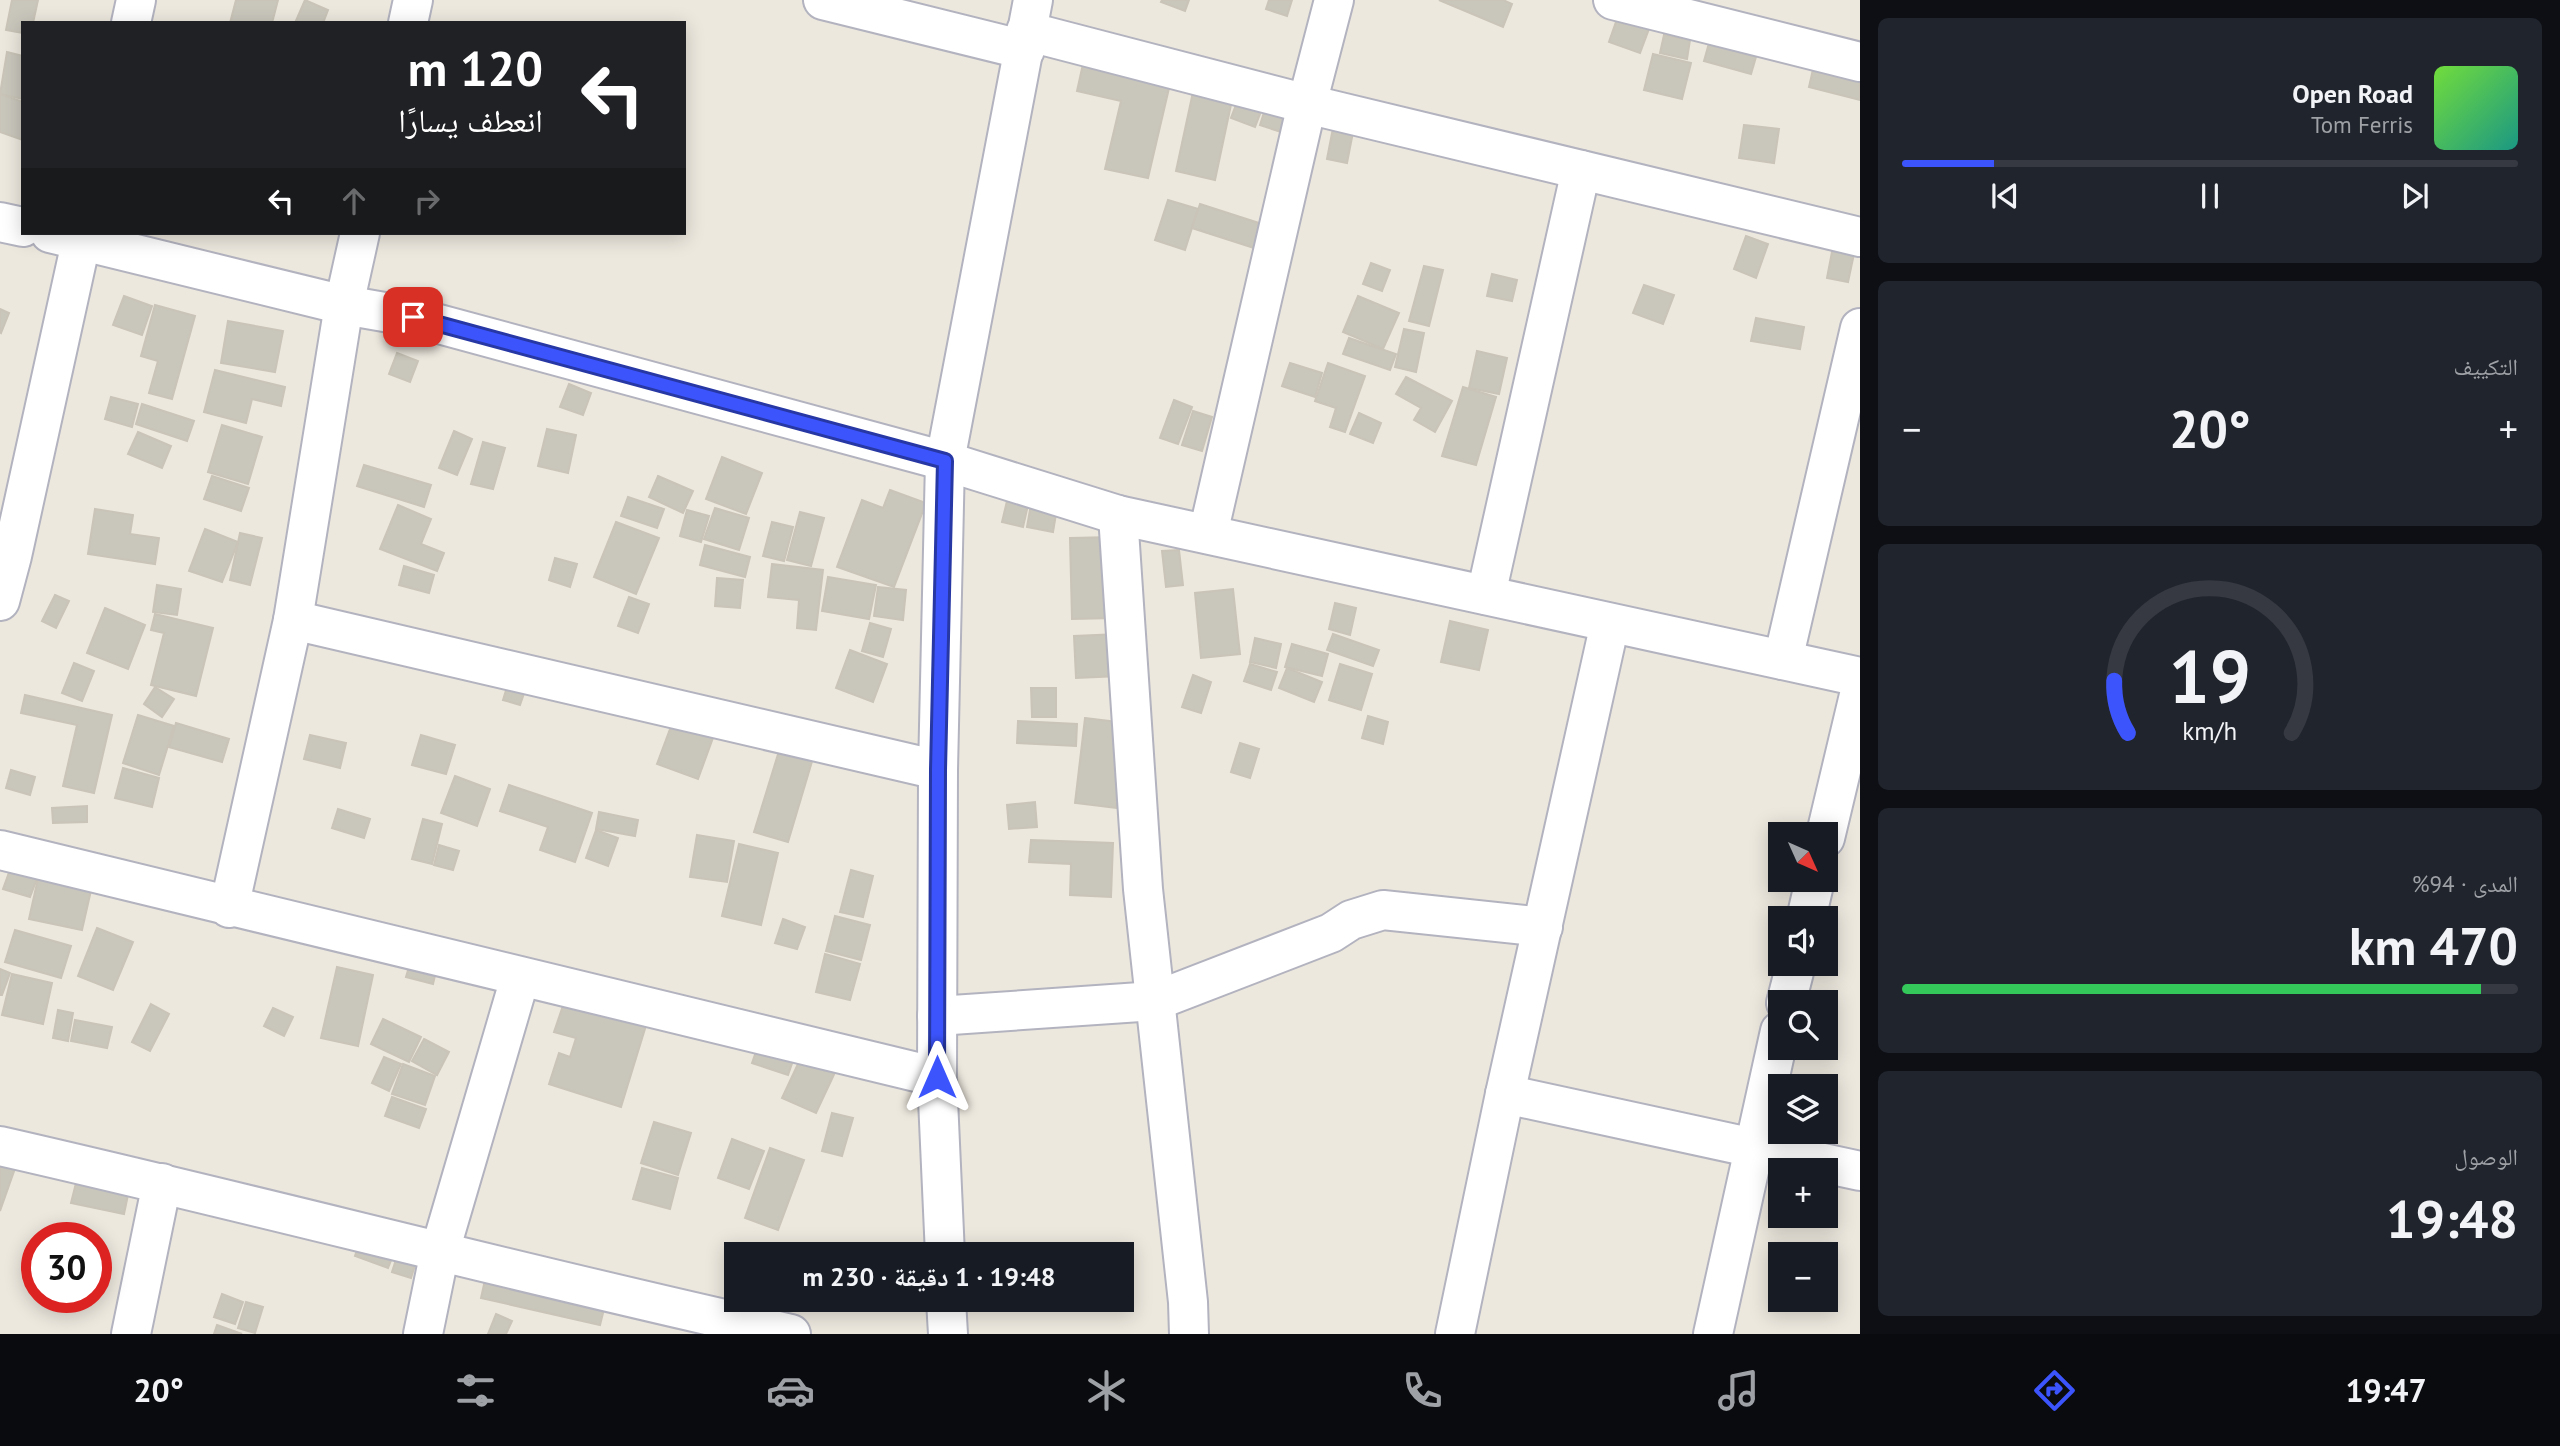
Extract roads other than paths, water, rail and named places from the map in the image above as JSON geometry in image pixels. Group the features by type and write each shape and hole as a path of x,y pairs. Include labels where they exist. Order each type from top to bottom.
{"street":[{"path":"131,21 136,0"},
{"path":"408,21 413,0"},
{"path":"822,0 1028,27 1307,104 1860,237"},
{"path":"1208,534 1307,104 1334,0"},
{"path":"1613,0 1860,62"},
{"path":"943,1242 937,1016 938,770 945,461 1028,27"},
{"path":"1486,596 1581,170"},
{"path":"0,222 21,227"},
{"path":"0,601 6,555 72,235 344,305 413,317 945,461 1118,515 1860,677"},
{"path":"229,908 293,620 344,305 360,235"},
{"path":"1783,660 1860,328"},
{"path":"1118,515 1143,889 1187,1288 1189,1334"},
{"path":"293,620 938,770"},
{"path":"1455,1334 1505,1094 1610,623"},
{"path":"1829,822 1860,691"},
{"path":"0,850 229,908 937,1077"},
{"path":"937,1016 1155,1001 1331,933 1351,920 1383,910 1543,927"},
{"path":"423,1334 440,1251 520,978"},
{"path":"1713,1334 1773,1060"},
{"path":"1505,1094 1860,1171"},
{"path":"0,1146 440,1251 654,1319 791,1334"},
{"path":"131,1334 162,1183"},
{"path":"947,1312 948,1334"}]}
